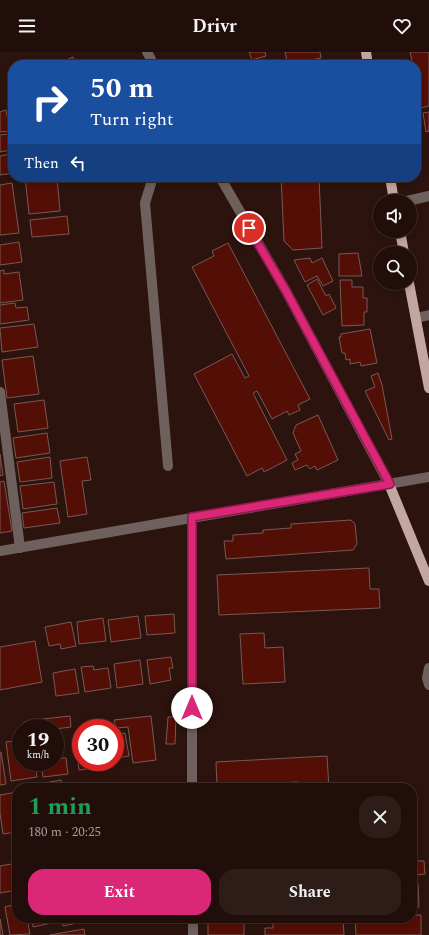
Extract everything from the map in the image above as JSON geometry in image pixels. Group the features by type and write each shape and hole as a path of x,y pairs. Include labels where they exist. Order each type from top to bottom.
{"main road":[{"path":"391,182 393,194"},
{"path":"410,290 429,388"},
{"path":"390,484 429,581"}],"street":[{"path":"151,182 145,203 168,466"},
{"path":"223,182 286,291 390,484"},
{"path":"417,199 429,196"},
{"path":"416,318 429,315"},
{"path":"0,392 20,548"},
{"path":"0,551 429,477"},
{"path":"192,517 192,783"},
{"path":"429,668 427,678 429,685"},
{"path":"193,923 193,935"}],"building":[{"path":"249,52 265,52 266,56 252,60"},
{"path":"285,52 320,52 321,58 312,60 287,60"},
{"path":"410,52 429,52 429,106 421,108 421,60 412,60"},
{"path":"73,57 74,60 66,60"},
{"path":"6,110 8,131 0,132 0,112"},
{"path":"429,112 429,131 426,132 423,113"},
{"path":"8,134 8,150 0,152 0,135"},
{"path":"8,154 8,174 0,175 0,156"},
{"path":"26,182 57,182 60,211 29,214"},
{"path":"281,182 319,182 322,248 293,250 284,241"},
{"path":"12,183 19,233 0,235 0,185"},
{"path":"67,216 69,234 32,237 30,220"},
{"path":"19,242 22,262 0,265 0,245"},
{"path":"228,243 310,399 298,405 300,410 289,415 287,411 272,419 257,391 253,393 287,460 264,472 262,468 247,476 194,374 232,354 245,378 249,376 192,267 214,256 212,251"},
{"path":"358,253 362,276 339,276 339,254"},
{"path":"310,258 312,263 322,258 333,281 323,286 317,276 305,282 294,260"},
{"path":"4,270 4,274 19,272 23,300 0,303 0,271"},
{"path":"317,279 326,296 329,294 336,308 323,315 307,285"},
{"path":"340,280 352,280 352,287 363,287 363,298 367,298 367,312 364,312 364,325 342,326"},
{"path":"15,303 16,308 27,307 29,320 0,324 0,305"},
{"path":"34,324 38,347 2,352 0,328"},
{"path":"370,329 377,363 361,366 360,362 350,364 350,359 346,360 345,353 342,353 339,337 341,337 341,334"},
{"path":"33,356 39,394 7,398 2,360"},
{"path":"378,373 382,385 392,439 389,440 365,391 375,387 371,376"},
{"path":"44,400 48,428 18,432 14,404"},
{"path":"318,415 338,460 317,470 315,466 310,469 307,465 295,470 292,463 298,460 295,454 301,451 293,433 296,425"},
{"path":"47,433 50,453 16,458 13,438"},
{"path":"0,454 3,475 0,476"},
{"path":"50,457 52,478 20,482 17,462"},
{"path":"87,457 91,480 82,481 87,514 68,517 60,461"},
{"path":"4,481 12,531 0,533 0,482"},
{"path":"54,482 57,504 23,509 20,486"},
{"path":"57,508 60,523 24,528 22,513"},
{"path":"351,520 355,524 357,544 353,550 226,559 224,541 233,541 233,535 263,533 263,530 291,528 291,524"},
{"path":"369,568 370,589 379,589 380,608 219,615 217,575"},
{"path":"174,614 175,633 147,635 145,616"},
{"path":"138,616 141,638 111,642 108,620"},
{"path":"103,618 106,641 79,644 77,622"},
{"path":"71,622 76,646 61,649 60,644 49,646 45,627"},
{"path":"264,633 265,648 283,647 285,682 243,684 240,634"},
{"path":"35,641 42,682 0,690 0,647"},
{"path":"171,657 173,668 169,668 171,680 150,684 147,660"},
{"path":"140,660 143,684 117,688 114,664"},
{"path":"93,666 94,670 108,668 111,688 85,692 81,667"},
{"path":"75,669 79,693 56,696 53,673"},
{"path":"70,716 71,727 64,728 64,719 43,719"},
{"path":"151,716 156,760 133,763 128,727 124,727 123,719"},
{"path":"168,717 176,717 175,744 166,744"},
{"path":"124,733 129,756 124,757"},
{"path":"12,741 12,771 36,771 37,777 11,781 6,742"},
{"path":"0,752 6,784 0,785"},
{"path":"327,756 329,783 217,783 216,762"},
{"path":"64,758 66,758 68,774 43,777 42,771 64,771"},
{"path":"61,780 62,783 44,783"},
{"path":"12,793 12,833 3,834 0,813 0,795"},
{"path":"417,861 424,861 425,874 417,875"},
{"path":"12,864 12,891 0,893 0,866"},
{"path":"417,883 418,883 419,907 417,907"},
{"path":"12,905 12,923 28,923 30,934 10,935 5,907"},
{"path":"417,915 421,915 421,935 356,935 355,923 417,923"},
{"path":"0,919 3,935 0,935"},
{"path":"33,923 52,923 33,927"},
{"path":"62,923 77,923 63,926"},
{"path":"208,923 244,923 244,935 208,935"},
{"path":"273,923 343,923 344,935 265,935 265,928 273,928"},
{"path":"84,929 85,935 50,935"}],"route":[{"path":"192,708 192,517 390,484 286,291 249,228"}]}
